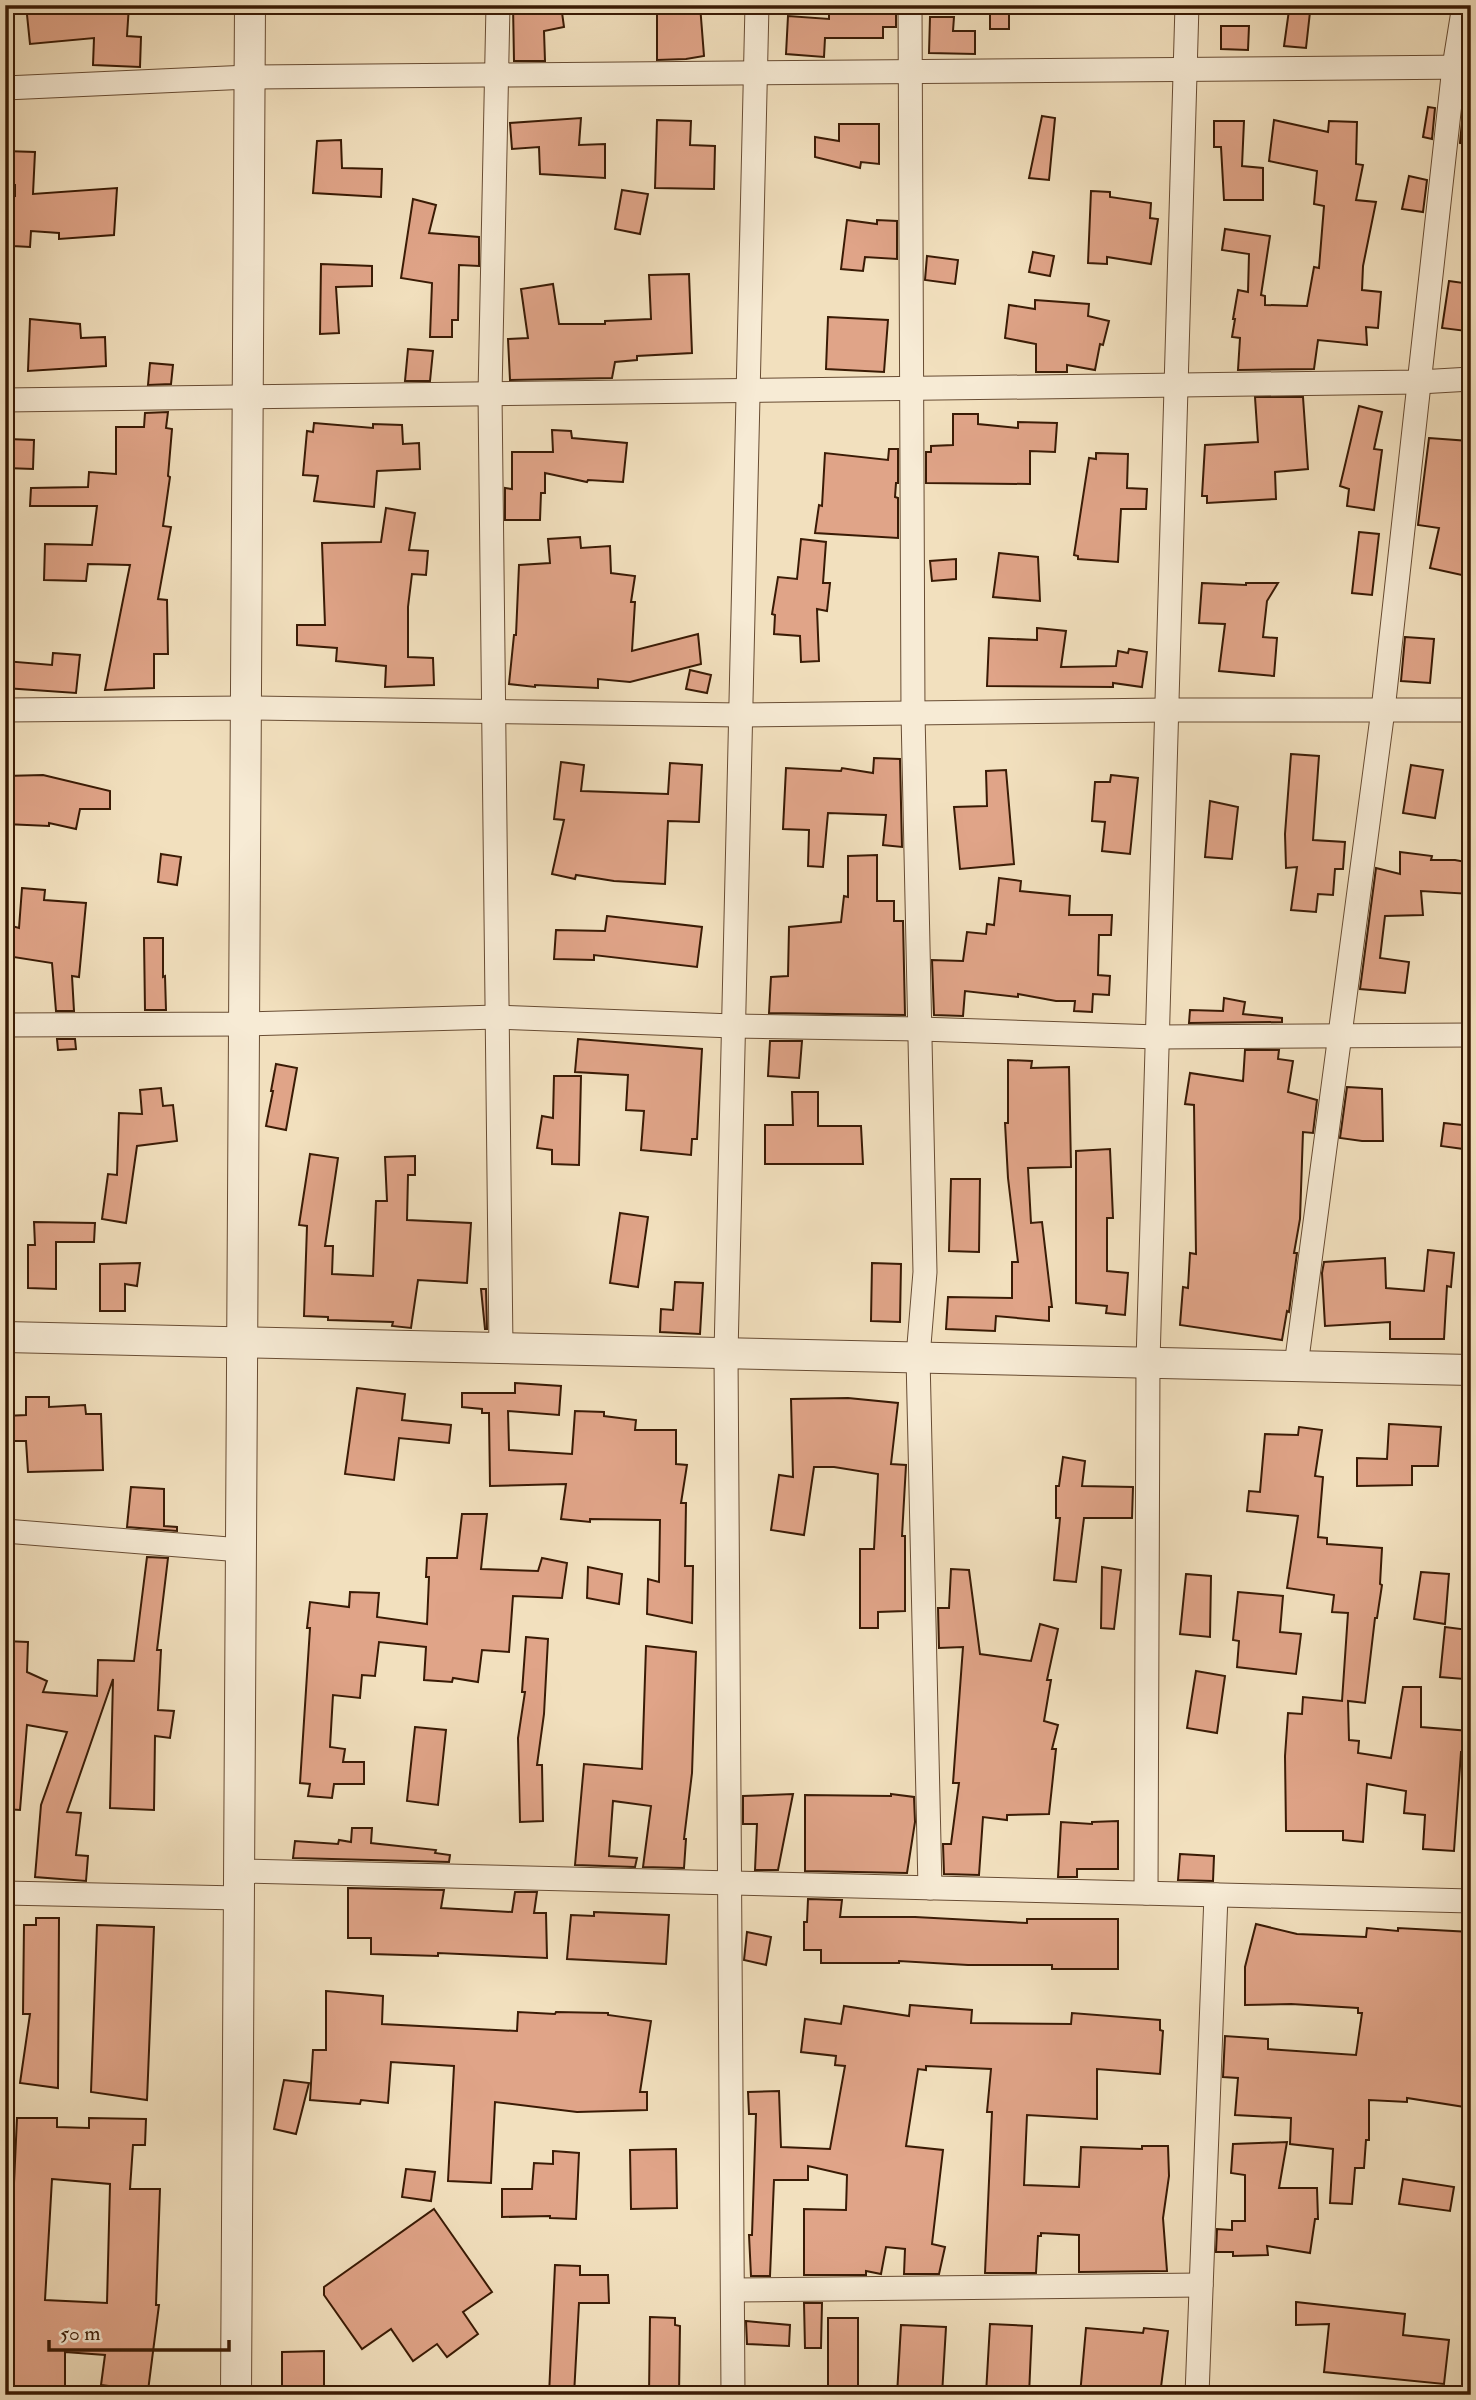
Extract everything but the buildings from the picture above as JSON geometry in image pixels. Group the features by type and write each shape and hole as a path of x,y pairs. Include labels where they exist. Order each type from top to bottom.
{"street":[{"path":"236,2395 250,5"},
{"path":"498,5 490,394 500,1349"},
{"path":"733,2395 726,1354 757,5"},
{"path":"911,5 909,72 913,713 925,1272 918,1357 930,1888"},
{"path":"1146,1894 1148,1362 1187,5"},
{"path":"1296,1366 1383,710 1419,382 1462,67 1464,5"},
{"path":"5,88 249,77 1462,67"},
{"path":"5,400 748,388 1419,382 1471,379"},
{"path":"5,710 246,708 741,715 1471,710"},
{"path":"5,1025 244,1024 497,1017 733,1027 920,1029 1158,1037 1471,1035"},
{"path":"5,1337 1471,1370"},
{"path":"5,1531 241,1550"},
{"path":"5,1893 239,1885 730,1883 1471,1901"},
{"path":"1197,2395 1216,1895"},
{"path":"733,2290 1201,2285"}]}
